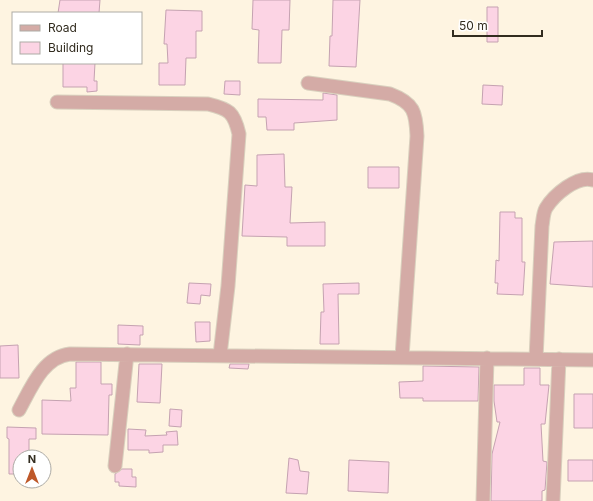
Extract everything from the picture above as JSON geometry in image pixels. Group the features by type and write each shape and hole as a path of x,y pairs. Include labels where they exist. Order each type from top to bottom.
{"street":[{"path":"308,83 390,94 402,98 411,105 416,118 417,136 402,357"},
{"path":"57,102 208,104 222,107 233,114 239,134 228,286 220,355"},
{"path":"536,360 542,226 546,209 558,194 578,181 593,180"},
{"path":"115,466 127,354"},
{"path":"19,410 44,367 60,355 127,354 593,360"},
{"path":"483,501 487,358"},
{"path":"553,501 559,360"}],"building":[{"path":"60,0 100,0 99,12 58,12"},
{"path":"253,0 290,0 289,30 282,30 281,63 258,63 259,30 252,29"},
{"path":"333,0 360,0 356,67 329,66"},
{"path":"487,7 498,7 498,42 487,42"},
{"path":"166,10 202,11 202,31 196,31 196,58 186,58 185,85 159,85 159,63 168,63 167,44 164,44"},
{"path":"63,64 95,64 94,81 97,81 97,91 87,92 87,87 63,87"},
{"path":"225,81 240,81 240,95 224,94"},
{"path":"483,85 503,86 502,105 482,104"},
{"path":"323,93 337,95 337,120 294,123 294,130 267,130 266,117 258,117 258,99 323,100"},
{"path":"284,154 285,187 292,187 290,223 325,222 325,246 287,246 287,237 242,236 245,185 257,186 257,155"},
{"path":"368,167 399,167 399,188 368,188"},
{"path":"500,212 515,212 515,218 522,218 522,262 525,262 523,295 497,294 498,283 495,283 496,260 499,261"},
{"path":"593,241 593,287 550,284 554,242"},
{"path":"189,283 211,284 210,296 201,295 200,304 187,303"},
{"path":"359,283 359,294 338,294 339,344 320,344 321,312 324,312 323,284"},
{"path":"195,322 210,322 210,341 196,342"},
{"path":"118,325 143,326 143,335 140,335 140,345 118,344"},
{"path":"18,345 19,378 0,378 0,346"},
{"path":"76,362 101,362 101,384 112,384 112,395 109,395 108,435 42,434 42,400 71,401 70,388 76,388"},
{"path":"139,364 162,364 160,403 137,402"},
{"path":"230,364 249,364 248,369 229,368"},
{"path":"423,366 479,367 478,401 423,401 423,398 400,398 399,382 423,381"},
{"path":"524,368 540,368 540,385 549,385 545,424 541,424 543,461 547,462 545,490 542,491 542,501 491,501 492,454 500,422 497,422 494,401 494,385 524,385"},
{"path":"574,394 593,394 593,428 574,428"},
{"path":"170,409 182,410 181,427 169,426"},
{"path":"7,427 36,428 36,439 29,439 29,449 12,449 12,474 9,474 9,439 7,438"},
{"path":"128,429 146,430 145,436 167,435 166,432 177,431 178,445 163,445 163,452 149,453 149,450 128,450"},
{"path":"289,458 298,460 300,471 309,472 307,494 286,493"},
{"path":"349,460 389,462 388,493 348,491"},
{"path":"568,460 593,460 593,481 568,481"},
{"path":"122,469 132,469 132,477 136,477 136,487 119,486 119,482 115,482 115,474"}]}
